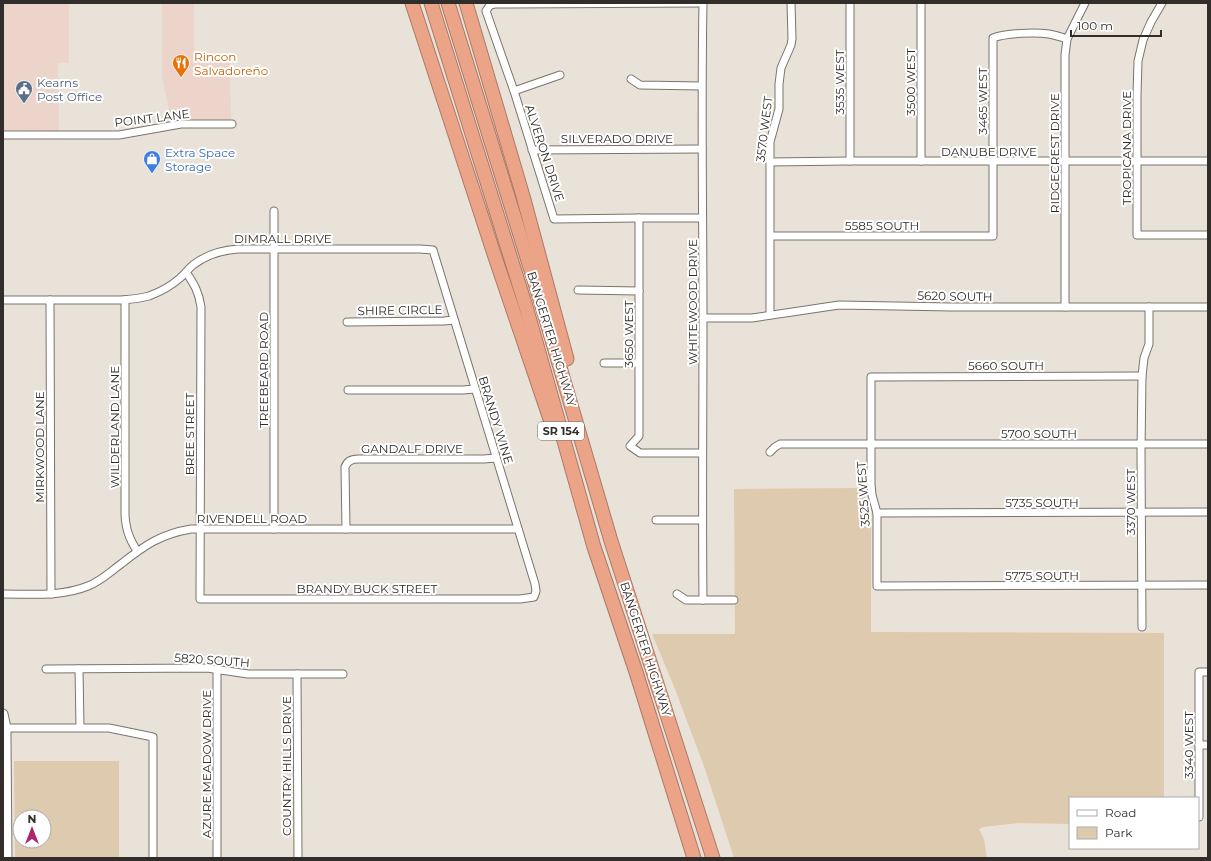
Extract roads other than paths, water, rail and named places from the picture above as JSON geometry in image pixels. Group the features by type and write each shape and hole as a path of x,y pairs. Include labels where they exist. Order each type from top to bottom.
{"highway":[{"path":"412,3 540,393 594,547"},
{"name":"BANGERTER HIGHWAY","path":"431,3 527,310 594,547 694,858"},
{"name":"BANGERTER HIGHWAY","path":"448,3 542,306 611,541 713,858"},
{"path":"466,3 550,295 583,422 596,483 611,541"}],"street":[{"path":"495,4 703,3"},
{"name":"WHITEWOOD DRIVE","path":"703,3 701,86 703,318 702,520 704,600"},
{"name":"3570 WEST","path":"770,315 770,142 779,109 780,76 792,39 791,3"},
{"name":"3535 WEST","path":"850,3 850,161"},
{"name":"3500 WEST","path":"921,3 921,161"},
{"name":"RIDGECREST DRIVE","path":"1065,307 1065,55 1067,39 1085,3"},
{"name":"TROPICANA DRIVE","path":"1162,3 1151,22 1138,60 1137,235 1208,235"},
{"name":"ALVERON DRIVE","path":"495,4 490,6 486,11 487,16 514,91 554,219 702,218"},
{"name":"3465 WEST","path":"994,236 993,38 1007,34 1050,34 1067,39"},
{"path":"514,91 560,75"},
{"path":"631,79 640,85 701,86"},
{"name":"POINT LANE","path":"3,135 119,135 181,124 232,124"},
{"name":"SILVERADO DRIVE","path":"532,150 702,149"},
{"name":"DANUBE DRIVE","path":"770,162 1208,161"},
{"name":"TREEBEARD ROAD","path":"274,211 274,529"},
{"name":"3650 WEST","path":"639,218 639,436 630,446 640,453 702,453"},
{"name":"5585 SOUTH","path":"771,236 994,236"},
{"name":"DIMRALL DRIVE","path":"3,300 125,300 149,296 171,285 199,260 218,252 238,249 433,250"},
{"name":"BRANDY WINE","path":"433,250 536,584 534,597"},
{"name":"BREE STREET","path":"186,272 196,288 201,306 200,599"},
{"path":"578,290 639,291"},
{"name":"MIRKWOOD LANE","path":"50,300 50,594"},
{"name":"WILDERLAND LANE","path":"125,300 125,515 126,528 130,541 137,551"},
{"name":"5620 SOUTH","path":"703,318 752,318 839,305 952,307 1208,307"},
{"name":"3370 WEST","path":"1142,627 1142,376 1144,358 1149,344 1149,307"},
{"name":"SHIRE CIRCLE","path":"347,322 444,322 454,320"},
{"path":"604,363 638,363"},
{"name":"5660 SOUTH","path":"871,377 1142,376"},
{"name":"3525 WEST","path":"871,377 871,490 877,513 877,586"},
{"path":"348,390 475,389"},
{"name":"5700 SOUTH","path":"770,452 780,444 1208,444"},
{"name":"GANDALF DRIVE","path":"346,529 345,467 350,460 496,458"},
{"name":"5735 SOUTH","path":"877,513 1208,512"},
{"path":"656,520 702,520"},
{"name":"RIVENDELL ROAD","path":"3,594 50,594 77,590 89,586 102,579 152,541 168,534 181,531 200,529 518,529"},
{"name":"5775 SOUTH","path":"877,586 1208,585"},
{"path":"677,594 686,600 734,600"},
{"name":"BRANDY BUCK STREET","path":"200,599 520,599 534,597"},
{"name":"5820 SOUTH","path":"46,669 207,668 248,674 343,674"},
{"path":"79,669 80,728"},
{"name":"AZURE MEADOW DRIVE","path":"217,670 217,858"},
{"name":"3340 WEST","path":"1199,817 1199,672 1208,672"},
{"name":"COUNTRY HILLS DRIVE","path":"297,674 298,858"},
{"path":"3,714 6,728 5,813 7,858"},
{"path":"6,728 109,728 153,737 153,858"},
{"path":"1199,745 1208,745"},
{"path":"1199,817 1208,817"}],"place":[{"name":"Rincon Salvadoreño","path":"181,78"},
{"name":"Kearns Post Office","path":"24,104"},
{"name":"Extra Space Storage","path":"152,174"}]}
